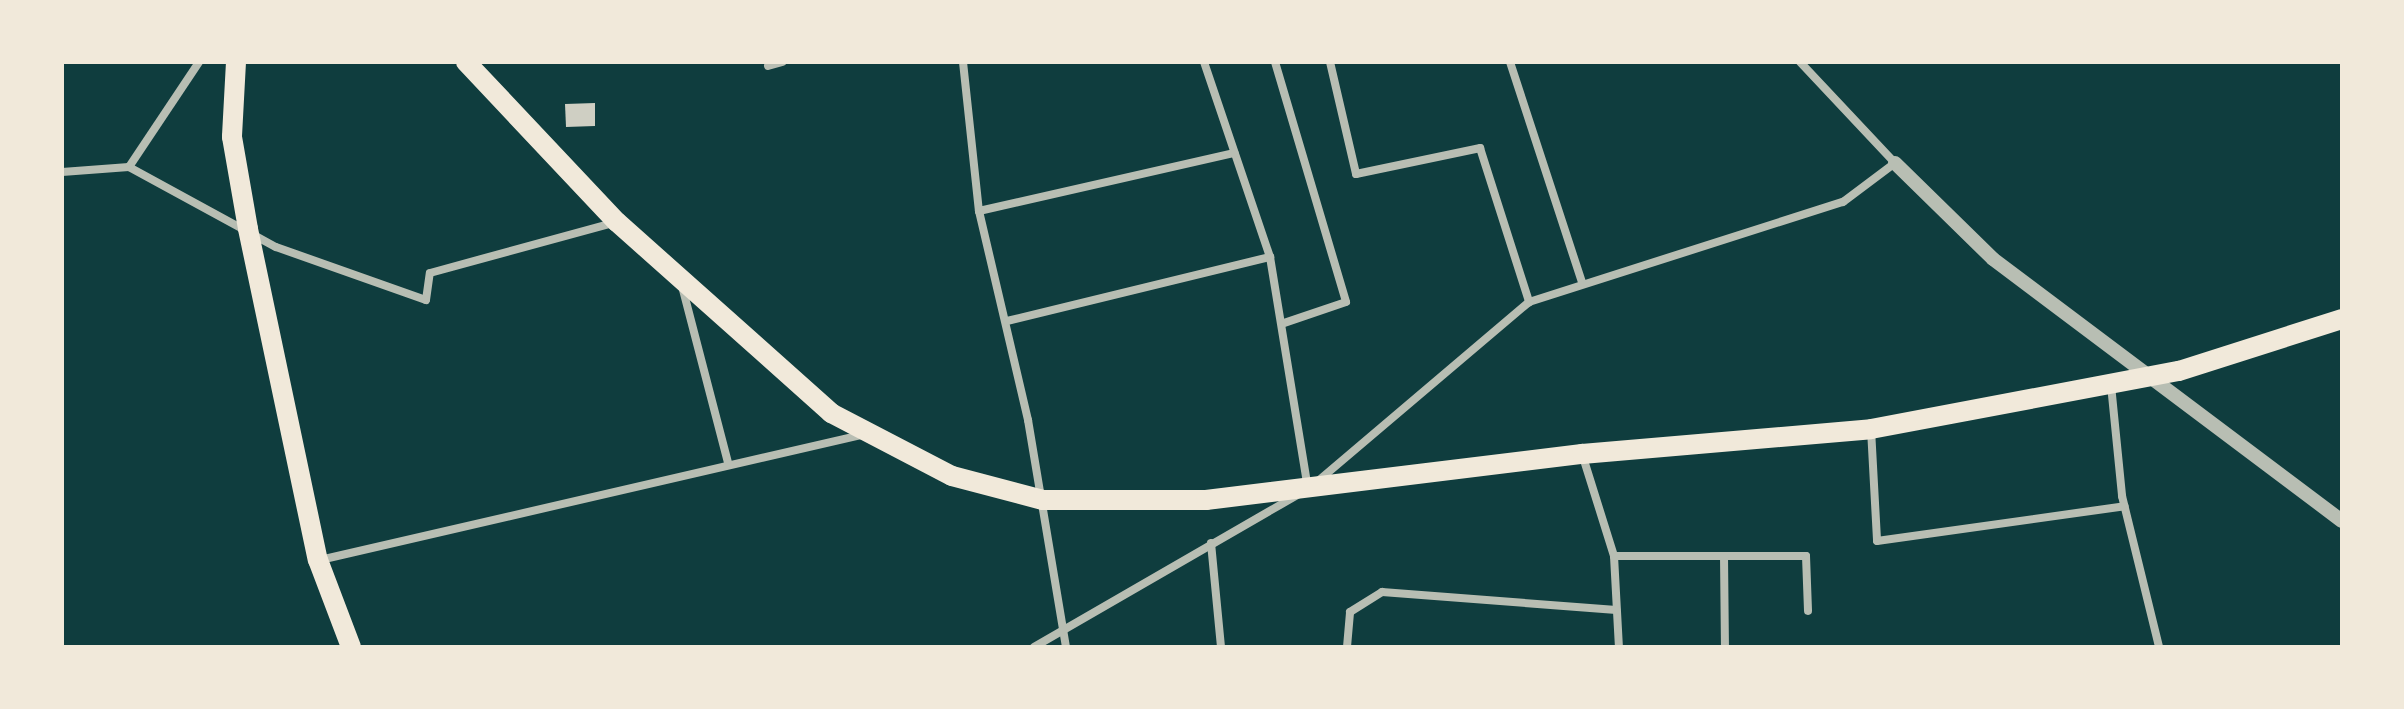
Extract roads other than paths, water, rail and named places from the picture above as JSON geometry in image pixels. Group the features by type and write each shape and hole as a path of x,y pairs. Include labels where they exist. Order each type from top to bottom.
{"main road":[{"path":"236,62 232,137 248,229 318,560 351,647"},
{"path":"466,62 617,222 682,285 861,435 952,476 1043,500 1192,501 1582,454 1871,429 2153,376 2342,319"}],"street":[{"path":"129,167 199,62"},
{"path":"768,66 782,62"},
{"path":"963,62 979,211 1007,321 1043,500 1066,647"},
{"path":"1204,62 1270,257 1284,323 1308,489"},
{"path":"1275,62 1346,302 1284,323"},
{"path":"1330,62 1356,174 1480,148 1529,302"},
{"path":"1510,62 1582,282"},
{"path":"1800,62 1895,163 1993,259 2153,376 2342,521"},
{"path":"979,211 1234,153"},
{"path":"1034,647 1064,625 1308,489 1529,302 1582,282 1843,202 1895,163"},
{"path":"62,172 129,167 248,229 276,247 426,300 430,273 617,222"},
{"path":"1007,321 1270,257"},
{"path":"682,285 728,462"},
{"path":"2110,383 2125,506 2159,647"},
{"path":"1871,429 1877,541 2125,506"},
{"path":"318,560 728,462 861,435"},
{"path":"1582,454 1614,556 1619,647"},
{"path":"1211,543 1221,647"},
{"path":"1614,556 1806,556 1808,611"},
{"path":"1724,556 1725,647"},
{"path":"1347,647 1350,612 1382,592 1616,610"}]}
